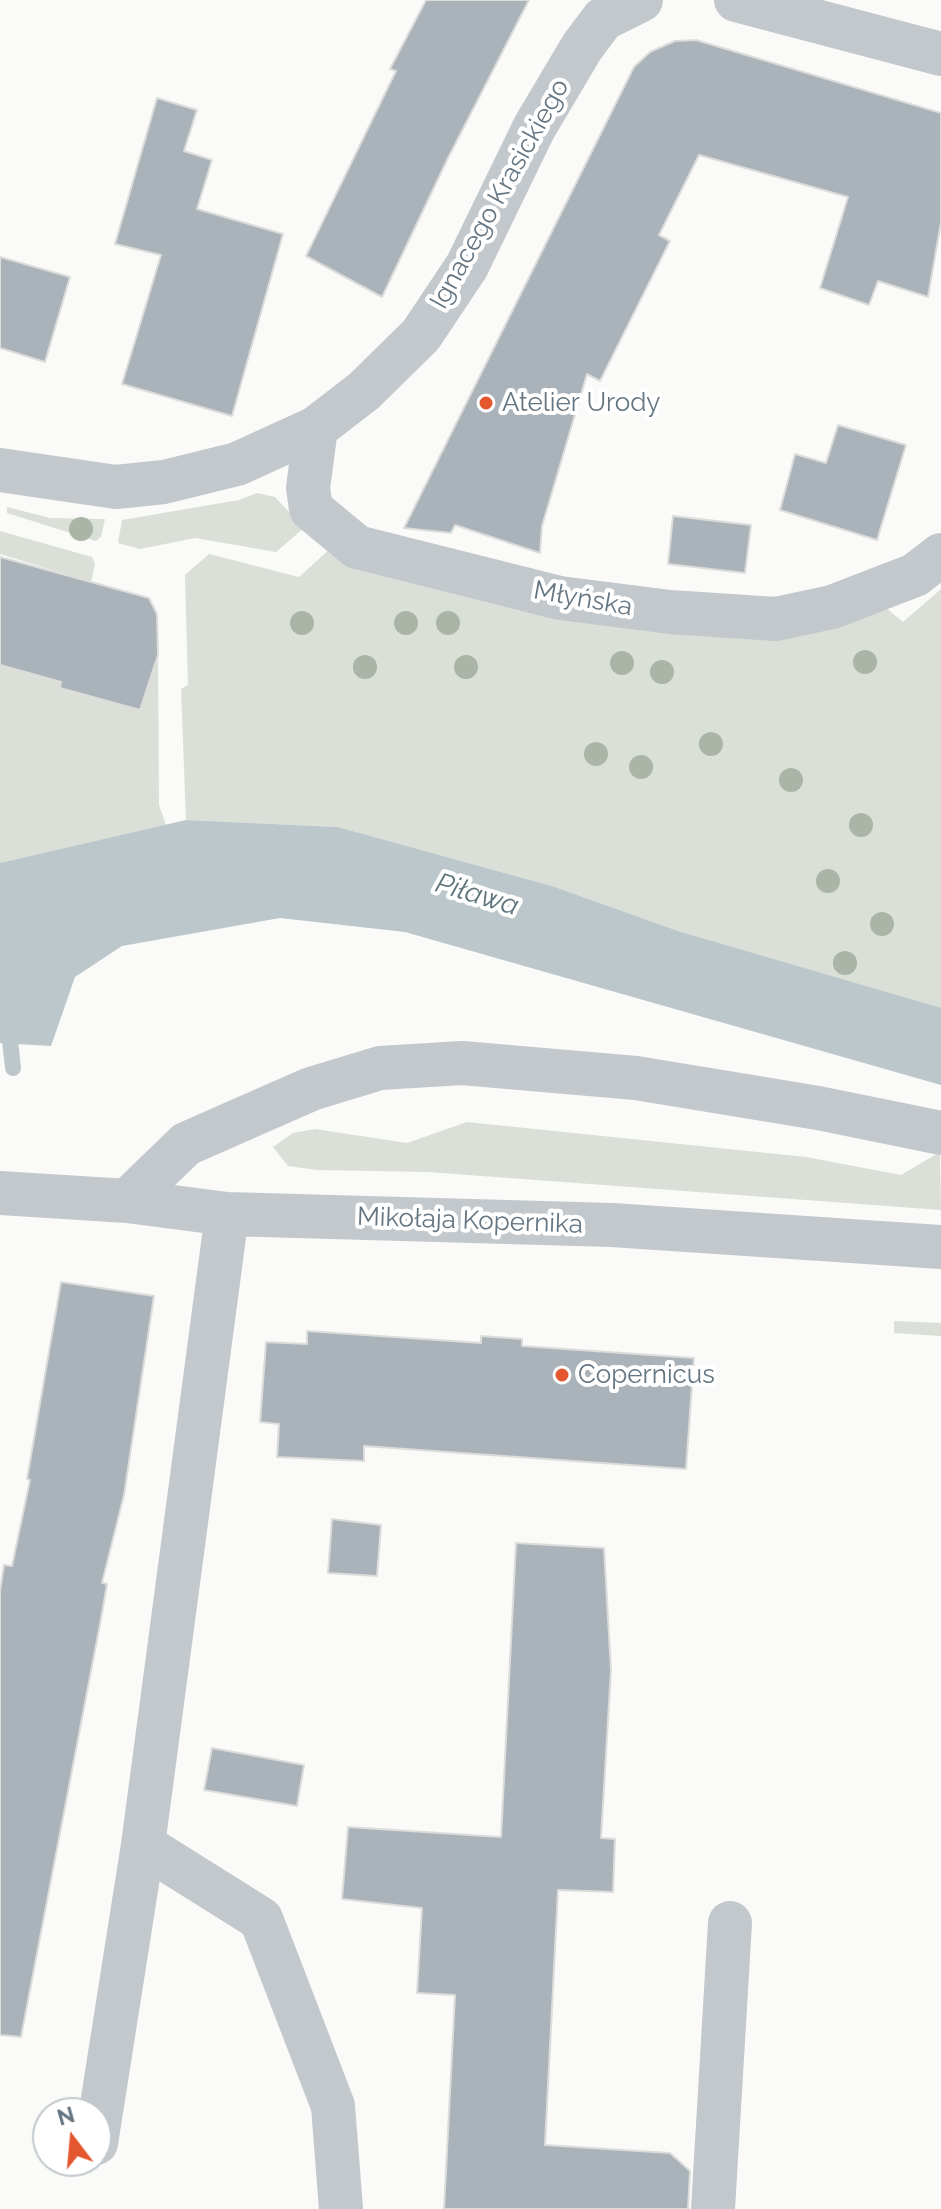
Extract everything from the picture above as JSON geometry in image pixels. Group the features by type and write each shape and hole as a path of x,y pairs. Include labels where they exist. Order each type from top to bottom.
{"street":[{"name":"Ignacego Krasickiego","path":"0,470 116,487 164,482 237,464 316,428 364,391 421,335 467,266 534,128 582,47 603,19 641,0"},
{"path":"736,0 941,54"},
{"name":"Młyńska","path":"316,428 308,488 311,509 357,547 560,598 714,617 776,619 832,607 915,575 941,555"},
{"path":"127,1201 186,1144 311,1089 380,1068 462,1063 636,1078 818,1108 941,1133"},
{"name":"Mikołaja Kopernika","path":"0,1193 127,1201 227,1214 612,1225 941,1247"},
{"path":"104,2097 143,1845 227,1214"},
{"path":"143,1845 261,1919 333,2106 341,2209"},
{"path":"713,2209 730,1923"}],"shaded area":[{"path":"257,493 275,497 304,528 276,552 195,538 140,549 118,543 122,520 239,500"},
{"path":"7,507 50,518 105,519 101,537 96,541 7,513"},
{"path":"0,531 92,557 95,564 91,582 0,554"},
{"path":"331,548 665,628 885,607 903,622 941,589 941,1013 681,932 552,886 338,827 186,820 181,689 188,685 185,575 209,554 299,577"},
{"path":"158,655 159,805 166,825 0,863 0,665 61,683 60,689 131,708"},
{"path":"467,1122 806,1157 901,1175 940,1152 941,1210 428,1172 317,1170 288,1166 273,1147 293,1133 315,1129 407,1143"},
{"path":"894,1321 941,1323 941,1336 894,1333"}],"water":[{"name":"Piława","path":"186,820 338,827 552,886 681,932 941,1008 941,1085 405,932 280,918 122,946 75,977 51,1046 0,1043 0,863"}],"building":[{"path":"426,0 529,0 448,158 382,297 306,256 396,71 390,69"},
{"path":"696,40 941,113 941,222 928,297 878,281 869,305 820,288 848,197 699,155 659,235 670,241 600,381 587,374 542,526 540,553 455,525 451,533 404,528 634,67 650,52 675,41"},
{"path":"157,98 197,110 184,151 212,160 197,209 283,234 232,416 122,384 161,255 115,244"},
{"path":"0,257 70,277 45,362 0,348"},
{"path":"838,425 906,445 877,540 780,510 795,454 826,463"},
{"path":"673,516 751,525 745,573 668,564"},
{"path":"0,557 149,598 157,614 158,655 140,710 60,688 61,682 0,665"},
{"path":"61,1282 154,1296 124,1495 102,1583 107,1584 101,1619 21,2037 0,2035 0,1591 4,1565 12,1566 30,1480 27,1479"},
{"path":"307,1331 481,1343 481,1336 522,1339 522,1346 694,1358 686,1469 364,1446 364,1461 277,1457 279,1424 260,1422 266,1342 307,1344"},
{"path":"332,1519 381,1525 377,1576 328,1573"},
{"path":"516,1543 604,1548 611,1670 601,1838 615,1839 613,1892 558,1890 545,2145 670,2153 690,2171 688,2209 444,2209 455,1995 417,1993 422,1908 342,1899 348,1827 501,1837"},
{"path":"212,1748 304,1765 297,1806 204,1790"}],"waterway":[{"path":"8,1022 13,1068"}],"place":[{"name":"Atelier Urody","path":"486,403"},
{"name":"Copernicus","path":"562,1375"}]}
